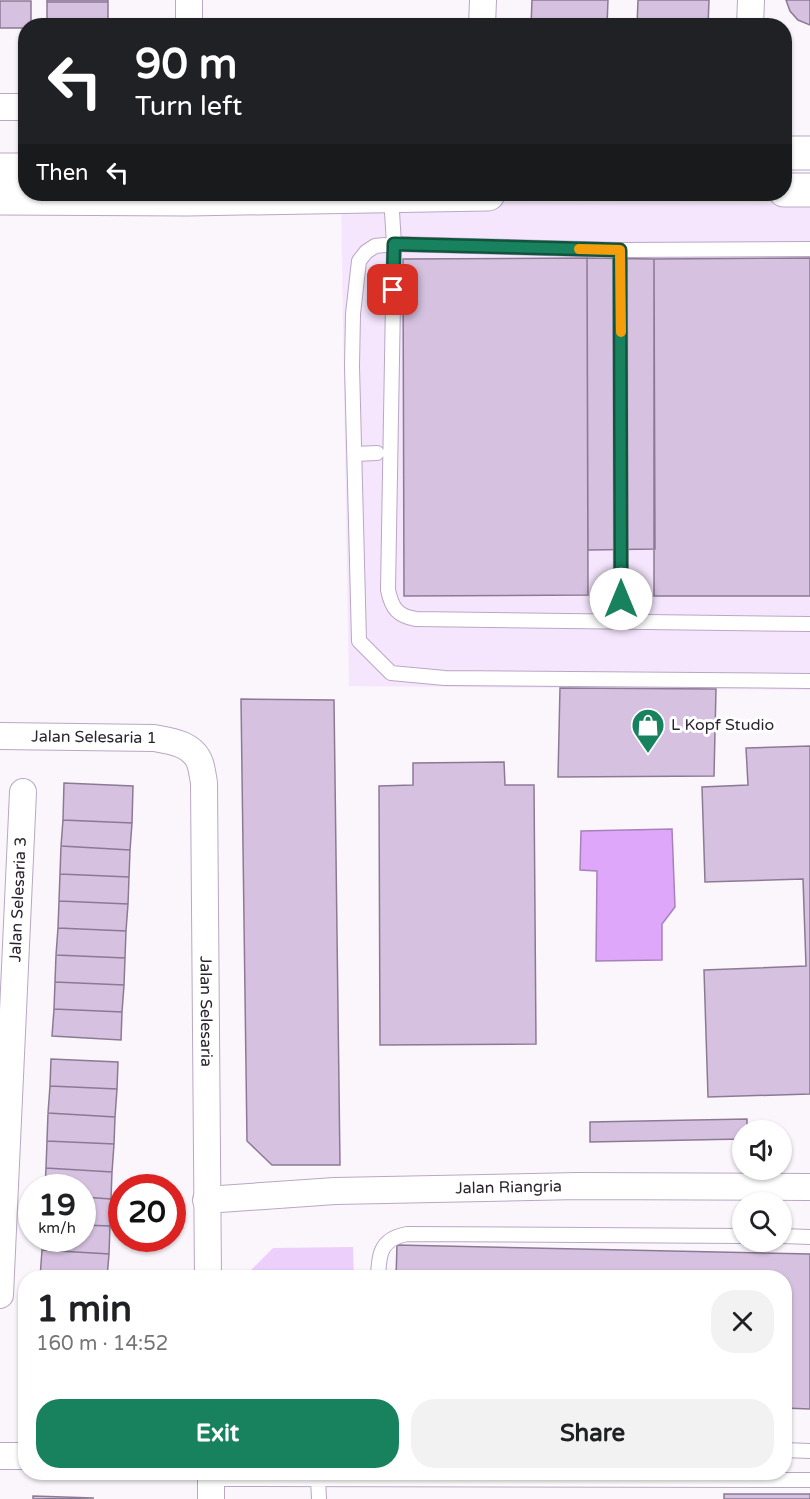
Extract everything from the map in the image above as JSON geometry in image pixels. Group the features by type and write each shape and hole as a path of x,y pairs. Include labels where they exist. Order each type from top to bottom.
{"street":[{"path":"189,0 189,18"},
{"path":"482,18 483,0"},
{"path":"750,18 751,0"},
{"path":"0,107 18,107"},
{"path":"792,153 810,153"},
{"path":"0,170 18,170"},
{"path":"792,190 810,190"},
{"path":"0,198 18,198"},
{"name":"Jalan Selesaria 1","path":"0,736 154,738 189,747"},
{"name":"Jalan Selesaria","path":"189,747 200,761 204,783 208,1270"},
{"name":"Jalan Selesaria 3","path":"0,1295 23,792"},
{"name":"Jalan Riangria","path":"206,1200 334,1191 578,1186 810,1187"},
{"path":"0,1456 18,1456"}],"lane":[{"path":"392,201 394,244 388,590 390,601 396,610 406,617 416,619 810,624"},
{"path":"810,249 620,250 394,244 375,246 359,261 353,314 352,366 359,641 391,673 446,678 810,681"},
{"path":"620,250 621,622"},
{"path":"355,454 377,453"},
{"path":"379,1270 381,1251 387,1242 396,1236 407,1234 732,1236"},
{"path":"792,1236 810,1237"},
{"path":"792,1450 810,1451"},
{"path":"211,1484 297,1480"},
{"path":"318,1480 319,1499"},
{"path":"792,1480 810,1480"}],"shaded area":[{"path":"341,201 810,204 810,690 349,686"},
{"path":"672,829 675,907 662,924 662,960 596,961 597,871 580,870 581,831"},
{"path":"353,1247 354,1270 251,1270 273,1248"}],"building":[{"path":"47,0 108,0 108,2 47,2"},
{"path":"532,0 608,0 607,18 531,18"},
{"path":"638,0 709,0 708,18 637,18"},
{"path":"786,0 810,0 810,25 798,20 790,11"},
{"path":"0,1 31,1 31,18 18,18 18,28 0,28"},
{"path":"47,2 108,2 108,18 47,18"},
{"path":"587,258 588,595 404,596 403,259"},
{"path":"587,258 654,259 655,549 588,550"},
{"path":"810,258 810,596 654,596 654,259"},
{"path":"560,688 716,689 714,776 558,777"},
{"path":"241,699 334,700 340,1165 272,1165 247,1141"},
{"path":"810,746 810,1094 708,1097 704,970 806,966 803,879 705,882 702,787 748,785 746,748"},
{"path":"504,762 505,785 534,785 536,1044 380,1045 379,786 413,785 413,763"},
{"path":"64,783 133,786 132,823 63,820"},
{"path":"63,820 132,823 130,850 61,846"},
{"path":"61,846 130,850 129,877 60,874"},
{"path":"60,874 129,877 128,904 59,901"},
{"path":"59,901 128,904 126,931 58,928"},
{"path":"58,928 126,931 125,958 56,955"},
{"path":"56,955 125,958 124,985 55,982"},
{"path":"55,982 124,985 122,1012 54,1009"},
{"path":"54,1009 122,1012 121,1040 52,1036"},
{"path":"51,1059 118,1062 117,1089 50,1086"},
{"path":"50,1086 117,1089 115,1117 48,1113"},
{"path":"48,1113 115,1117 114,1144 47,1141"},
{"path":"747,1119 732,1120 732,1139 590,1142 590,1122"},
{"path":"47,1141 114,1144 112,1172 46,1168"},
{"path":"46,1168 112,1172 108,1174 108,1199 96,1198 96,1174 46,1174"},
{"path":"96,1198 108,1199 108,1226 96,1226"},
{"path":"96,1226 108,1226 109,1254 76,1252 96,1252"},
{"path":"397,1245 810,1254 810,1409 792,1408 792,1270 396,1270"},
{"path":"42,1252 109,1254 108,1270 41,1270"},
{"path":"724,1494 810,1494 810,1499 724,1499"},
{"path":"33,1496 94,1498 33,1499"}],"slow traffic":[{"path":"579,249 620,250 621,332"}],"place":[{"name":"L Kopf Studio","path":"648,754"}],"route":[{"path":"393,290 394,244 620,250 621,599"}]}
